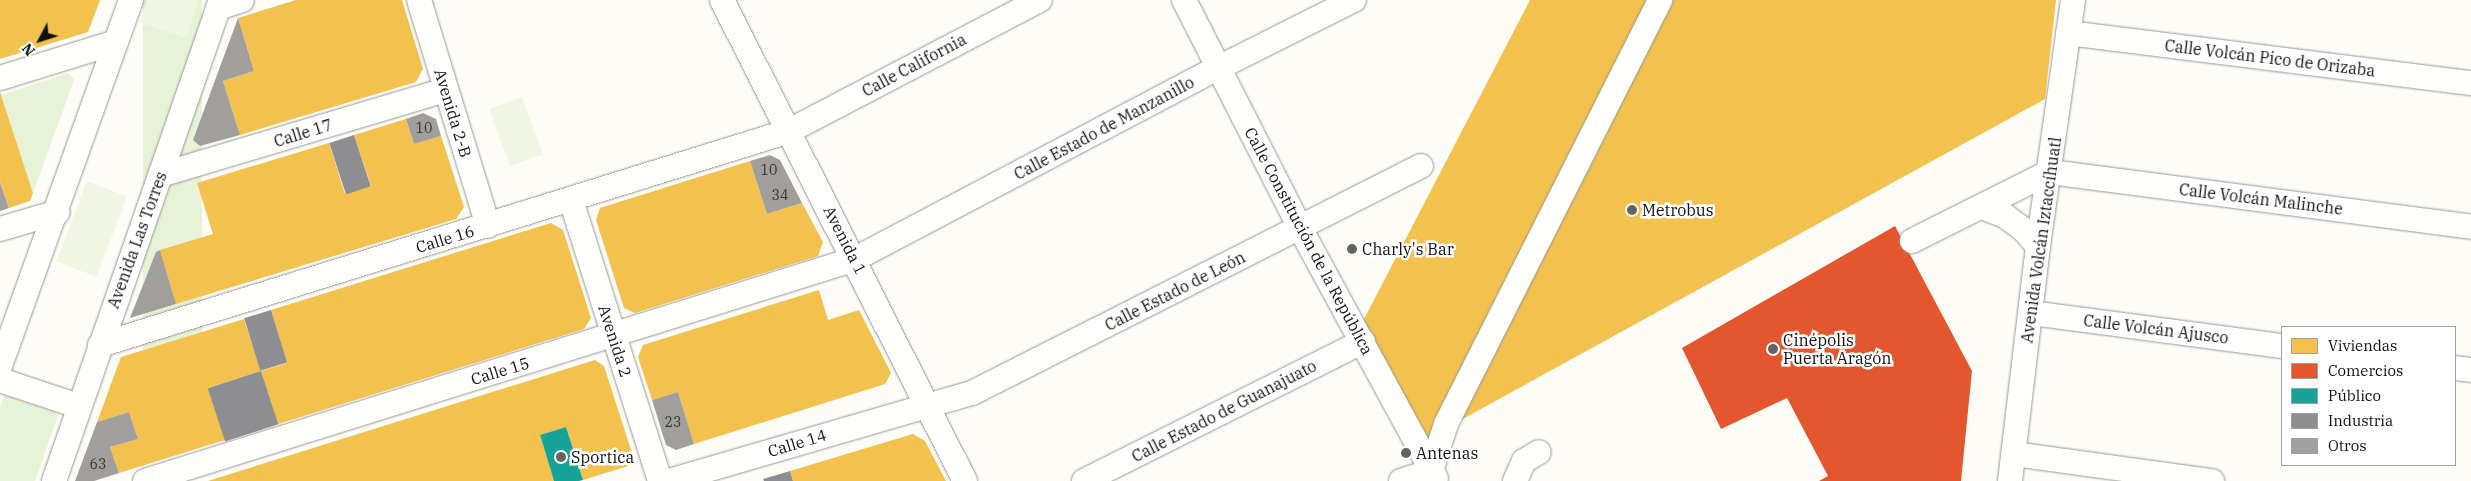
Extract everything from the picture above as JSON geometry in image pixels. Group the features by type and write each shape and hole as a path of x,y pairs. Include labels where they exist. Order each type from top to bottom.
{"street":[{"path":"4,356 58,212 131,0"},
{"path":"220,4 242,0"},
{"name":"Avenida 2-B","path":"419,0 488,226"},
{"name":"Avenida 1","path":"722,0 855,259 924,404 965,481"},
{"name":"Calle California","path":"789,131 1040,0"},
{"name":"Calle Constitución de la República","path":"1184,0 1300,228 1363,341 1434,476"},
{"name":"Calle Estado de Manzanillo","path":"855,259 1218,68 1354,0"},
{"path":"1401,481 1434,476 1446,424 1660,0"},
{"name":"Avenida Volcán Iztaccíhuatl","path":"2010,481 2038,246 2073,0"},
{"name":"Avenida Las Torres","path":"54,481 78,406 220,4"},
{"name":"Calle Volcán Pico de Orizaba","path":"2068,33 2471,83"},
{"path":"0,78 116,42"},
{"name":"Calle 17","path":"160,175 446,90"},
{"name":"Calle 16","path":"100,344 488,226 789,131"},
{"name":"Calle Estado de León","path":"924,404 972,393 1421,166"},
{"path":"1912,240 2050,172"},
{"name":"Calle Volcán Malinche","path":"2050,172 2471,226"},
{"name":"Avenida 2","path":"571,200 660,481"},
{"path":"1982,207 2005,216 2023,229 2038,246"},
{"path":"0,229 58,212"},
{"name":"Calle 15","path":"145,481 614,336 855,259"},
{"name":"Calle Volcán Ajusco","path":"2030,313 2281,346"},
{"path":"0,325 4,356"},
{"name":"Calle Estado de Guanajuato","path":"1084,481 1363,341"},
{"path":"2456,368 2471,370"},
{"path":"0,380 78,406"},
{"name":"Calle 14","path":"670,481 924,404"},
{"path":"1515,481 1524,461 1539,452"},
{"path":"2014,454 2212,481"}],"green space":[{"path":"143,0 202,0 202,390 143,390"},
{"path":"148,0 199,0 186,38 140,23"},
{"path":"69,73 74,80 33,193 1,95"},
{"path":"522,97 543,154 510,166 489,109"},
{"path":"87,181 127,196 96,277 56,261"},
{"path":"5,394 59,413 35,481 0,481 0,408"}],"building: Viviendas":[{"path":"0,0 100,0 88,32 0,59"},
{"path":"296,0 402,0 423,69 416,82 240,135 223,81 254,71 238,18"},
{"name":"Metrobus","path":"1530,0 2056,0 2045,99 1428,438 1363,321"},
{"path":"0,92 33,193 30,201 9,208 0,181"},
{"path":"406,119 414,144 441,136 464,207 456,219 176,304 160,250 213,234 197,183 329,143 345,194 371,186 354,135"},
{"path":"750,161 767,214 802,203 823,242 818,256 635,313 624,308 596,220 600,208"},
{"path":"551,223 563,230 591,318 584,329 278,424 261,371 287,363 271,310"},
{"path":"819,290 828,320 859,310 891,373 885,384 694,444 678,392 652,400 638,357 643,345"},
{"path":"244,319 261,371 208,388 225,440 119,473 110,447 138,439 129,412 97,422 121,357"},
{"path":"595,360 604,366 633,456 628,466 583,480 566,427 540,435 554,481 208,481"},
{"path":"913,434 925,441 946,481 793,481 790,471"}],"building: Comercios":[{"path":"1895,226 1972,371 1961,481 1819,481 1828,476 1787,398 1721,429 1682,348"}],"building: Público":[{"name":"Sportica","path":"566,427 583,480 554,481 540,435"}],"building: Industria":[{"path":"354,135 371,186 346,194 329,143"},
{"path":"271,310 287,363 260,371 244,318"},
{"path":"261,371 278,424 225,442 208,388"},
{"path":"790,471 793,481 764,481 763,479"}],"building: Otros":[{"path":"238,18 254,71 223,81 240,135 200,146 193,140"},
{"path":"423,113 436,119 441,136 414,144 406,119"},
{"path":"770,155 780,160 802,203 767,214 750,161"},
{"path":"0,182 9,208 0,211"},
{"path":"160,250 176,304 130,318 156,252"},
{"path":"678,392 694,444 676,450 666,445 652,400"},
{"path":"129,412 138,439 110,447 119,473 94,481 75,481 97,422"}],"place":[{"name":"Metrobus","path":"1632,210"},
{"name":"Charly's Bar","path":"1352,249"},
{"name":"Cinépolis Puerta Aragón","path":"1773,349"},
{"name":"Antenas","path":"1406,453"},
{"name":"Sportica","path":"561,457"}]}
